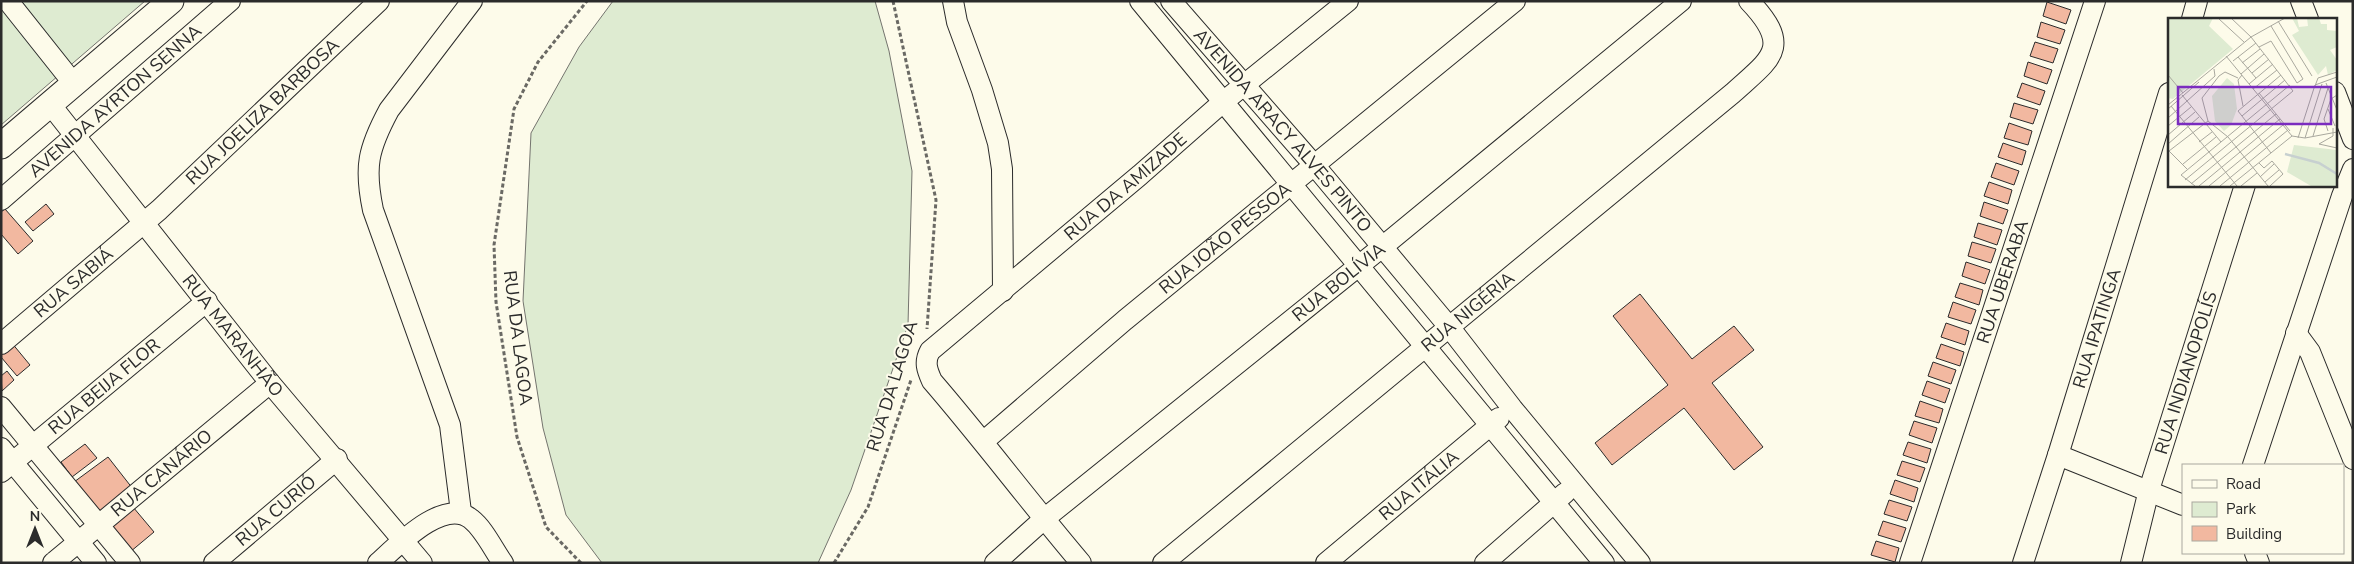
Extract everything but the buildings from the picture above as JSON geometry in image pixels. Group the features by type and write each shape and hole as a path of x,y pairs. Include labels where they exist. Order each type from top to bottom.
{"main road":[{"path":"1,146 171,1"}],"street":[{"path":"8,1 74,84"},
{"name":"AVENIDA AYRTON SENNA","path":"1,200 230,1"},
{"name":"RUA JOELIZA BARBOSA","path":"145,222 379,1"},
{"path":"461,512 450,425 373,210 367,180 369,156 389,110 472,1"},
{"path":"953,1 958,22 998,143 1002,169 1003,291"},
{"name":"AVENIDA ARACY ALVES PINTO","path":"1140,1 1604,563"},
{"name":"RUA DA AMIZADE","path":"984,441 932,381 927,369 926,359 930,351 1003,291 1222,102 1348,1"},
{"name":"RUA JOÃO PESSOA","path":"984,441 1125,320 1515,1"},
{"name":"RUA BOLÍVIA","path":"995,563 1044,519 1381,248 1681,1"},
{"name":"RUA NIGÉRIA","path":"1163,563 1450,328 1732,93 1770,58 1774,45 1773,36 1758,11 1749,1"},
{"name":"RUA UBERABA","path":"1910,563 2095,1"},
{"path":"2192,18 2197,1"},
{"path":"1157,22 1177,3"},
{"name":"AVENIDA ARACY ALVES PINTO","path":"1177,3 1450,328 1512,408 1640,563"},
{"path":"2336,95 2353,139"},
{"name":"RUA IPATINGA","path":"2022,563 2058,455 2168,96"},
{"name":"RUA MARANHÃO","path":"50,104 77,135 270,383 337,459 422,563"},
{"path":"2253,464 2353,169"},
{"name":"RUA INDIANOPOLÍS","path":"2131,563 2148,490 2245,186"},
{"name":"RUA SABIÁ","path":"1,344 145,222"},
{"name":"RUA BEIJA FLOR","path":"5,461 33,445 207,301"},
{"path":"2296,334 2310,352 2353,459"},
{"name":"RUA CANÁRIO","path":"53,563 270,383"},
{"path":"1,407 130,563"},
{"name":"RUA ITÁLIA","path":"1326,563 1512,408"},
{"path":"984,441 1044,519 1081,563"},
{"path":"2058,455 2182,505"},
{"name":"RUA CURIÓ","path":"214,563 337,459"},
{"path":"5,461 96,563"},
{"path":"1485,563 1576,484"},
{"path":"378,563 404,540 444,513 461,512 473,520 503,563"}],"path":[{"name":"RUA DA LAGOA","path":"581,563 546,527 517,437 496,302 494,245 514,109 538,62 587,1"},
{"name":"RUA DA LAGOA","path":"893,1 936,200 928,327 925,336"},
{"name":"RUA DA LAGOA","path":"834,563 868,507 914,372"}],"green space":[{"path":"1,1 145,1 1,125"},
{"path":"613,1 875,1 889,51 912,171 908,325 851,490 818,563 602,563 566,515 543,428 523,301 531,133 579,47"}]}
